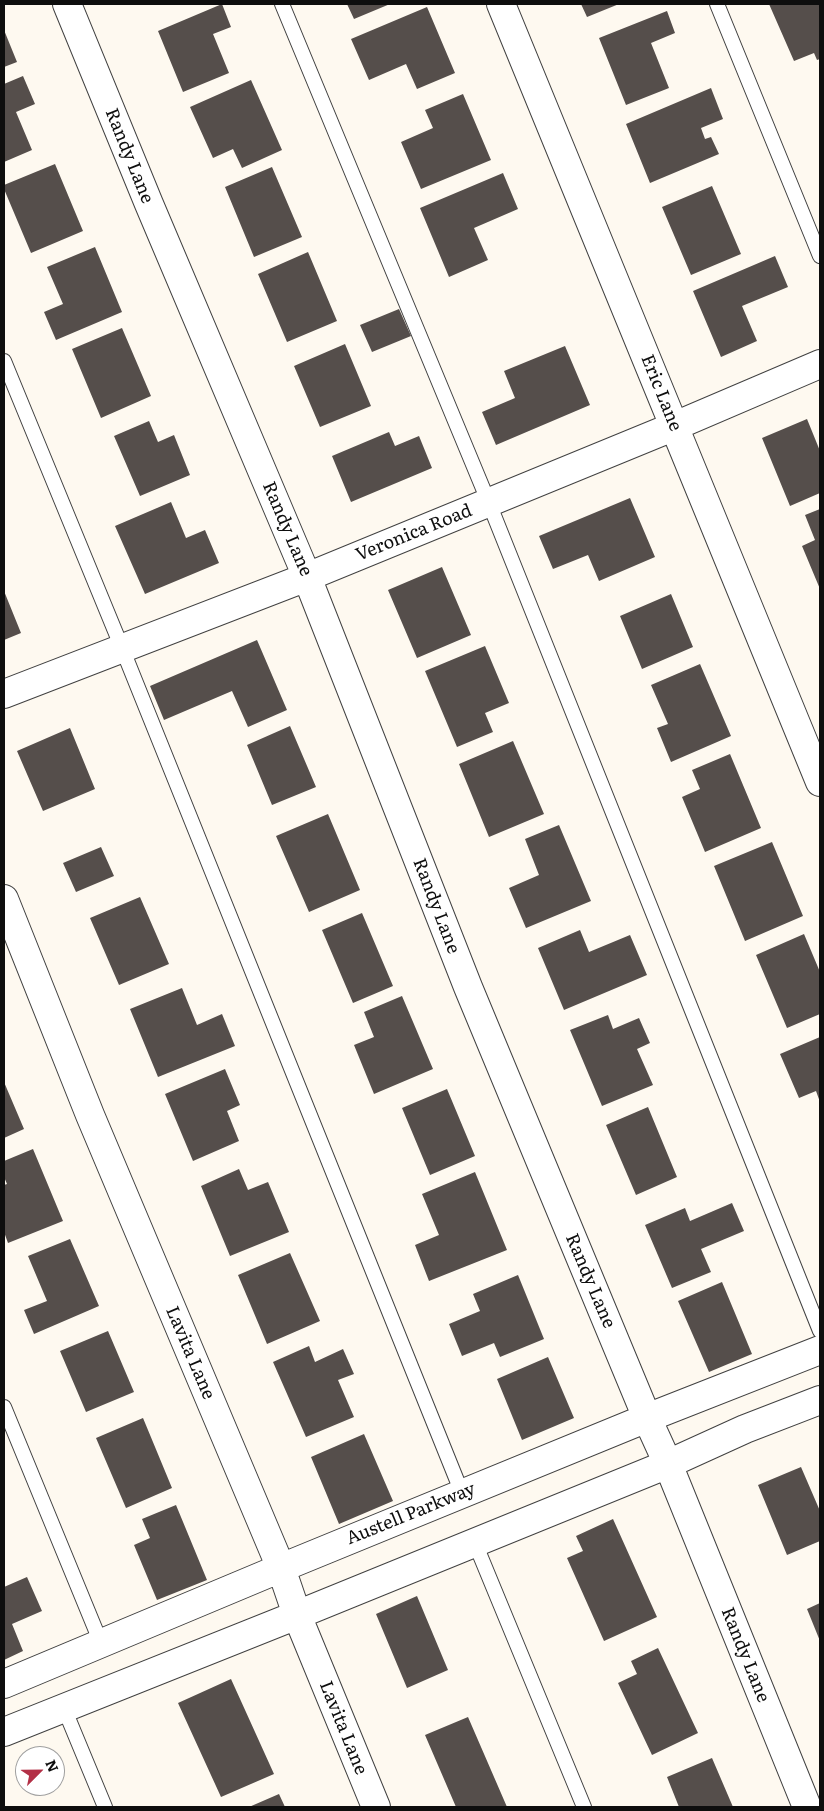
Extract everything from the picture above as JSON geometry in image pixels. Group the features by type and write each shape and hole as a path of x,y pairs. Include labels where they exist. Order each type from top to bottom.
{"street":[{"name":"Randy Lane","path":"67,4 149,204 307,577 468,987 647,1418 668,1464 807,1807"},
{"name":"Eric Lane","path":"501,4 820,782"},
{"name":"Veronica Road","path":"4,694 307,577 675,426 820,364"},
{"name":"Lavita Lane","path":"4,898 90,1114 281,1568 297,1615 376,1807"},
{"name":"Austell Parkway","path":"4,1684 462,1493 820,1350"},
{"path":"4,1732 474,1543 668,1464 745,1429 820,1400"}],"lane":[{"path":"282,4 489,503 820,1331"},
{"path":"717,4 820,256"},
{"path":"4,362 122,648 462,1493"},
{"path":"4,1407 102,1643"},
{"path":"474,1543 584,1807"},
{"path":"64,1708 105,1807"}],"building":[{"path":"222,4 231,27 213,34 229,73 183,92 158,31"},
{"path":"347,4 390,4 354,19"},
{"path":"581,4 619,4 587,17"},
{"path":"769,4 820,4 820,59 817,60 814,53 794,61"},
{"path":"427,7 455,73 417,89 406,64 369,80 351,39"},
{"path":"667,11 675,33 651,43 669,88 626,105 599,38"},
{"path":"4,30 17,62 4,67"},
{"path":"23,76 35,104 16,112 32,150 4,162 4,84"},
{"path":"251,80 282,150 242,168 233,149 213,158 190,107"},
{"path":"711,88 723,119 701,128 705,139 711,137 719,154 650,183 626,124"},
{"path":"463,94 491,160 421,189 401,142 433,128 425,110"},
{"path":"55,164 83,231 31,253 4,185"},
{"path":"272,167 302,237 254,257 225,187"},
{"path":"503,173 518,209 474,228 488,260 449,277 420,208"},
{"path":"712,186 741,254 691,275 662,207"},
{"path":"95,247 122,312 56,340 44,312 63,304 47,267"},
{"path":"308,252 337,321 287,342 258,274"},
{"path":"775,256 788,287 742,306 757,341 721,357 693,291"},
{"path":"399,309 411,336 372,352 360,325"},
{"path":"122,328 151,396 101,418 72,349"},
{"path":"345,344 371,406 320,427 294,366"},
{"path":"565,346 590,405 496,445 482,412 515,398 504,371"},
{"path":"807,419 820,451 820,493 790,506 762,438"},
{"path":"149,421 158,442 174,435 190,475 140,496 114,436"},
{"path":"389,432 395,446 419,436 432,468 351,502 332,456"},
{"path":"630,498 655,557 599,581 588,555 553,569 539,536"},
{"path":"171,502 186,538 205,530 219,563 145,594 115,526"},
{"path":"820,509 820,589 802,546 815,540 805,515"},
{"path":"442,567 471,635 417,658 388,590"},
{"path":"4,591 21,633 4,640"},
{"path":"671,594 693,647 642,669 620,616"},
{"path":"257,640 287,710 248,727 232,691 164,720 150,686"},
{"path":"485,646 509,703 485,713 493,732 457,747 425,671"},
{"path":"700,664 731,736 671,762 657,728 668,724 651,685"},
{"path":"290,726 316,787 272,805 247,745"},
{"path":"70,728 95,789 43,811 17,751"},
{"path":"513,741 544,814 489,837 459,764"},
{"path":"730,754 761,828 705,852 682,797 700,789 692,770"},
{"path":"328,814 360,890 309,912 276,836"},
{"path":"559,825 591,901 526,928 509,888 539,875 525,839"},
{"path":"772,842 803,916 745,941 714,866"},
{"path":"101,847 114,876 76,892 63,863"},
{"path":"140,897 169,964 119,985 90,918"},
{"path":"362,913 393,986 353,1003 322,930"},
{"path":"580,930 589,952 630,935 647,975 564,1010 538,948"},
{"path":"804,934 820,972 820,1014 787,1028 756,955"},
{"path":"182,988 197,1025 222,1014 235,1046 158,1077 130,1009"},
{"path":"402,996 433,1069 374,1094 354,1045 374,1037 364,1012"},
{"path":"608,1015 613,1029 639,1018 650,1043 637,1049 653,1085 602,1106 570,1030"},
{"path":"820,1037 820,1102 816,1091 799,1098 780,1054"},
{"path":"225,1069 240,1105 227,1111 239,1141 193,1161 165,1094"},
{"path":"4,1082 24,1129 4,1138"},
{"path":"447,1089 475,1156 430,1175 402,1108"},
{"path":"648,1107 677,1177 636,1195 606,1125"},
{"path":"33,1149 63,1221 8,1243 4,1232 4,1185 7,1184 4,1177 4,1161"},
{"path":"239,1169 248,1190 268,1182 289,1232 230,1256 201,1186"},
{"path":"475,1172 507,1250 429,1281 415,1245 439,1235 422,1194"},
{"path":"732,1203 744,1231 701,1249 711,1272 672,1288 645,1225 685,1208 690,1221"},
{"path":"70,1239 99,1306 34,1334 24,1310 47,1301 28,1256"},
{"path":"290,1253 320,1321 267,1344 238,1275"},
{"path":"518,1275 544,1339 500,1357 494,1343 462,1356 449,1324 480,1311 473,1294"},
{"path":"722,1282 752,1354 709,1372 678,1301"},
{"path":"108,1331 134,1392 86,1412 60,1351"},
{"path":"309,1346 315,1362 343,1349 354,1374 338,1380 354,1417 306,1437 273,1362"},
{"path":"548,1357 574,1418 522,1440 497,1379"},
{"path":"143,1418 172,1488 126,1508 96,1438"},
{"path":"364,1434 393,1501 339,1524 311,1457"},
{"path":"801,1467 820,1511 820,1541 787,1555 758,1485"},
{"path":"176,1505 207,1580 157,1600 134,1545 150,1538 142,1519"},
{"path":"613,1519 657,1617 604,1641 567,1558 583,1551 576,1536"},
{"path":"27,1577 42,1611 12,1624 23,1651 4,1660 4,1587"},
{"path":"417,1596 448,1670 407,1688 376,1614"},
{"path":"820,1603 820,1641 807,1609"},
{"path":"658,1648 698,1733 652,1755 618,1683 637,1674 631,1661"},
{"path":"231,1679 274,1774 221,1797 178,1703"},
{"path":"468,1717 507,1807 456,1807 425,1735"},
{"path":"712,1758 733,1807 679,1807 667,1777"},
{"path":"279,1794 285,1807 249,1807"}]}
